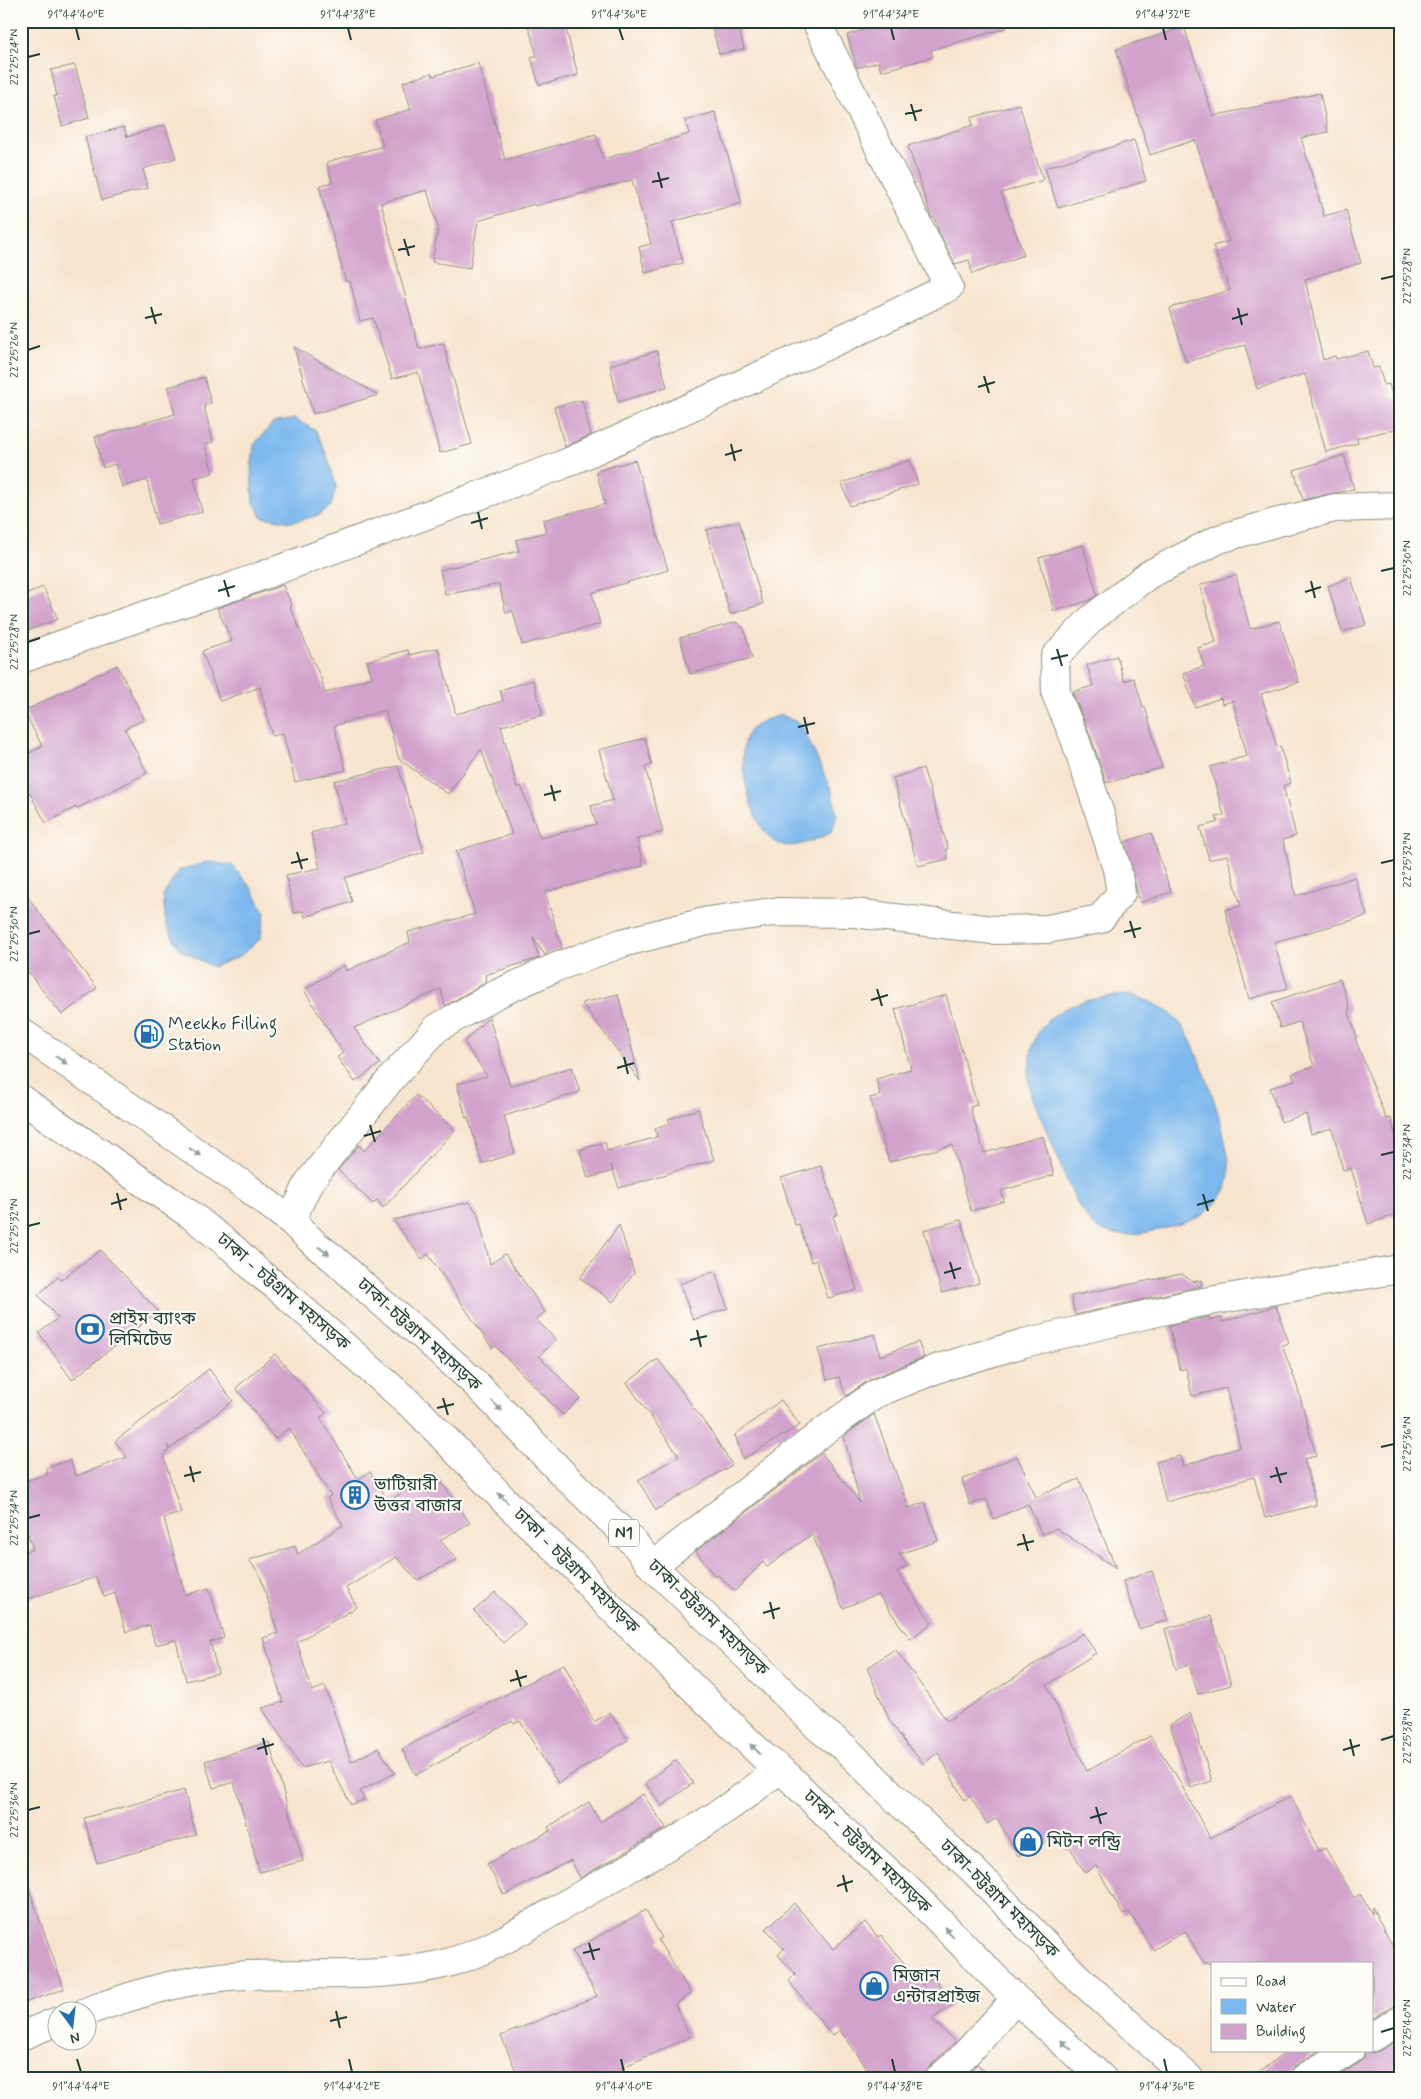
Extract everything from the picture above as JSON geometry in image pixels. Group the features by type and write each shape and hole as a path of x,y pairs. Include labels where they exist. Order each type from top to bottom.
{"main road":[{"path":"21,659 234,586 562,465 872,325 950,287 924,240 816,21"},
{"path":"291,1221 309,1182 390,1080 437,1028 496,994 554,968 622,943 708,921 773,912 854,913 993,930 1047,929 1100,919 1121,893 1117,869 1075,739 1056,694 1055,657 1091,619 1148,575 1219,539 1335,508 1400,506"},
{"name":"ঢাকা-চট্টগ্রাম মহাসড়ক","path":"21,1032 248,1188 291,1221 475,1383 566,1477 634,1543 652,1566 754,1662 820,1729 846,1748 903,1806 974,1871 1077,1977 1189,2078"},
{"name":"ঢাকা - চট্টগ্রাম মহাসড়ক","path":"21,1099 191,1215 234,1249 258,1273 276,1286 418,1411 509,1505 578,1570 596,1594 762,1756 779,1769 917,1898 1016,1999 1102,2078"},
{"path":"652,1566 877,1393 939,1368 1024,1343 1192,1304 1400,1269"},
{"path":"98,2008 164,1986 207,1978 246,1975 395,1972 440,1965 478,1951 518,1932 648,1858 705,1824 757,1788 779,1769"},
{"path":"940,2078 960,2060 1016,1999"},
{"path":"1374,2036 1400,2020"},
{"path":"21,2036 48,2025"},
{"path":"1306,2078 1347,2052"}],"water":[{"path":"295,419 316,431 327,455 336,486 331,506 319,515 292,522 262,517 253,500 251,471 254,445 273,423"},
{"path":"782,715 801,724 832,791 837,816 831,833 791,846 779,844 769,837 761,826 749,797 743,764 743,750 747,734 761,722"},
{"path":"207,862 232,865 252,889 265,913 260,939 240,956 213,967 179,949 166,924 163,896 179,870"},
{"path":"1132,995 1163,1008 1178,1021 1186,1032 1204,1071 1212,1094 1225,1141 1229,1174 1221,1197 1209,1210 1198,1218 1151,1232 1120,1235 1095,1227 1083,1213 1037,1109 1028,1075 1034,1043 1041,1028 1052,1017 1066,1008 1081,1002 1098,998"}],"building":[{"path":"527,21 564,21 578,75 539,85 531,57 537,56"},
{"path":"711,21 737,21 744,49 719,54"},
{"path":"892,21 1006,21 1006,28 931,50 933,57 881,71 878,62 857,68 847,35"},
{"path":"1184,27 1213,116 1320,93 1328,132 1301,138 1324,216 1346,210 1361,263 1305,279 1323,360 1335,356 1336,359 1368,351 1373,368 1379,367 1384,385 1389,384 1393,399 1400,397 1400,428 1357,438 1358,443 1326,452 1305,374 1257,389 1245,345 1186,362 1170,308 1230,290 1213,246 1229,241 1195,140 1150,155 1116,49"},
{"path":"478,63 505,160 596,134 603,159 689,134 685,121 715,112 742,203 672,222 683,263 645,273 639,247 651,244 632,180 535,206 534,204 478,221 470,268 432,262 438,228 427,190 381,203 419,349 443,343 472,444 440,453 418,372 392,379 373,318 360,321 350,281 346,282 319,186 332,182 327,162 383,146 375,120 411,109 403,82 432,73 433,76"},
{"path":"75,65 89,118 62,126 54,96 57,96 51,70"},
{"path":"1019,104 1043,180 1001,193 1024,255 972,274 969,260 955,264 939,232 934,217 932,218 931,216 908,146 973,125 971,118"},
{"path":"165,125 176,158 143,169 148,188 102,200 85,137 124,127 127,137"},
{"path":"1134,140 1146,181 1058,208 1045,168"},
{"path":"294,347 378,395 313,414"},
{"path":"657,351 667,387 618,402 610,365"},
{"path":"204,377 211,403 204,406 213,442 205,444 213,473 194,478 202,512 157,524 147,480 122,487 115,464 103,468 95,437 175,414 168,387"},
{"path":"582,400 591,435 565,447 554,407"},
{"path":"1344,455 1354,489 1303,500 1294,470"},
{"path":"635,460 668,570 592,593 600,624 522,645 513,611 506,613 499,584 445,595 440,570 519,551 516,540 546,532 543,520 605,504 596,471"},
{"path":"910,460 918,484 850,506 842,483"},
{"path":"739,521 763,604 730,614 706,530"},
{"path":"1083,545 1097,595 1088,601 1054,611 1039,558"},
{"path":"1236,575 1250,629 1279,621 1299,682 1261,694 1277,747 1280,746 1291,783 1283,786 1296,836 1283,840 1296,896 1355,877 1367,916 1274,942 1288,988 1249,999 1225,910 1241,906 1227,855 1209,860 1200,827 1218,822 1216,817 1224,815 1210,767 1247,756 1233,701 1222,704 1221,698 1195,707 1183,673 1204,666 1198,648 1216,642 1200,585"},
{"path":"1351,577 1366,625 1342,632 1328,586"},
{"path":"283,585 292,606 290,607 322,681 325,693 372,677 367,661 408,650 409,655 438,648 456,714 503,701 500,690 533,680 543,715 501,726 517,788 521,786 540,838 596,824 591,806 613,800 599,750 645,738 652,765 645,767 663,832 637,839 643,866 545,892 562,948 545,955 533,938 539,958 485,975 486,982 445,1006 441,989 354,1028 380,1064 355,1082 337,1057 343,1053 304,990 344,965 346,971 410,942 408,932 475,914 456,851 512,834 481,749 448,794 399,759 385,710 334,726 346,770 295,782 283,733 272,736 260,687 220,701 202,651 232,641 217,608"},
{"path":"43,587 58,619 21,633 21,597"},
{"path":"736,622 744,629 752,658 690,674 680,638"},
{"path":"1117,656 1124,681 1134,678 1143,707 1145,706 1162,768 1106,783 1090,734 1072,692 1093,686 1087,665"},
{"path":"117,665 144,719 125,729 147,773 46,823 21,777 21,758 42,746 24,711"},
{"path":"398,766 424,852 345,878 352,902 305,917 303,911 294,913 286,875 320,868 311,833 345,823 334,781"},
{"path":"923,768 948,848 946,849 948,859 918,866 893,778"},
{"path":"1151,833 1171,892 1140,903 1125,842"},
{"path":"21,888 97,988 62,1015 21,963"},
{"path":"1340,979 1350,1009 1348,1010 1357,1037 1355,1038 1386,1119 1391,1118 1400,1153 1400,1213 1368,1224 1351,1168 1343,1170 1332,1128 1311,1134 1306,1114 1281,1122 1270,1088 1295,1080 1292,1074 1314,1066 1299,1022 1280,1028 1272,1002"},
{"path":"618,994 640,1081 582,1003"},
{"path":"946,995 977,1105 970,1107 984,1153 1043,1136 1054,1175 1001,1191 1004,1201 971,1211 952,1145 889,1162 870,1098 880,1095 876,1079 911,1069 895,1009"},
{"path":"489,1017 510,1086 572,1067 580,1092 504,1116 515,1153 482,1164 468,1117 466,1118 457,1084 487,1076 464,1042"},
{"path":"416,1095 455,1130 383,1208 377,1200 373,1204 338,1170 359,1145 364,1151"},
{"path":"698,1109 714,1160 619,1188 611,1165 613,1171 588,1178 580,1150 605,1142 607,1151 657,1137 655,1128 671,1123 668,1119"},
{"path":"821,1166 838,1214 833,1216 857,1290 828,1298 816,1260 811,1262 799,1224 795,1225 781,1178"},
{"path":"470,1202 478,1214 490,1264 505,1254 545,1312 536,1319 556,1340 539,1356 580,1398 563,1415 495,1346 492,1348 428,1254 422,1259 393,1220"},
{"path":"961,1220 979,1283 942,1293 924,1230"},
{"path":"619,1225 634,1273 613,1302 580,1278"},
{"name":"প্রাইম ব্যাংক লিমিটেড","path":"100,1250 158,1311 72,1380 39,1333 58,1318 38,1295 58,1277 61,1280"},
{"path":"715,1271 728,1308 693,1320 680,1284"},
{"path":"1182,1274 1193,1282 1201,1280 1202,1286 1075,1315 1071,1296"},
{"path":"1276,1306 1289,1343 1282,1345 1297,1386 1316,1456 1304,1459 1316,1505 1265,1518 1254,1477 1166,1502 1156,1462 1180,1456 1183,1466 1240,1447 1226,1388 1192,1396 1186,1368 1180,1370 1169,1325 1209,1317 1210,1320 1221,1318 1222,1322"},
{"path":"875,1334 880,1356 918,1342 924,1357 871,1379 846,1396 839,1377 827,1380 818,1349"},
{"path":"275,1354 326,1413 320,1418 358,1479 370,1472 388,1501 435,1473 470,1523 440,1540 457,1560 417,1580 396,1557 346,1588 357,1607 297,1642 312,1691 325,1686 351,1762 378,1748 395,1773 360,1791 364,1800 351,1805 328,1761 302,1768 262,1708 283,1702 263,1638 278,1633 260,1575 249,1560 295,1546 298,1554 343,1525 327,1498 331,1496 289,1428 275,1439 236,1388"},
{"path":"658,1359 712,1433 732,1465 656,1510 638,1480 679,1456 627,1383"},
{"path":"209,1369 233,1401 170,1449 167,1445 169,1450 163,1455 181,1513 164,1518 185,1595 209,1588 224,1638 210,1642 218,1673 186,1681 176,1640 155,1645 150,1625 126,1632 115,1593 104,1597 96,1577 21,1601 21,1554 33,1549 21,1513 21,1482 48,1474 46,1468 70,1460 76,1476 127,1457 115,1441"},
{"path":"781,1400 800,1425 743,1459 735,1435"},
{"path":"874,1414 909,1508 925,1502 938,1541 899,1554 907,1566 897,1572 932,1623 910,1639 878,1594 843,1608 812,1534 767,1567 763,1562 735,1591 718,1575 715,1577 696,1551 822,1453 860,1503 844,1436"},
{"path":"1017,1456 1036,1497 1079,1479 1116,1568 1056,1528 1042,1535 1028,1504 994,1519 986,1499 970,1505 962,1480"},
{"path":"1152,1571 1168,1620 1139,1629 1123,1581"},
{"path":"495,1592 525,1624 503,1643 474,1611"},
{"path":"1211,1616 1231,1685 1198,1694 1189,1665 1176,1669 1165,1629"},
{"path":"1083,1633 1096,1653 1047,1685 1087,1771 1150,1736 1175,1773 1210,1838 1291,1796 1319,1851 1325,1848 1354,1898 1360,1894 1372,1914 1372,1907 1400,1960 1400,2005 1392,2007 1374,2018 1374,1962 1204,1963 1185,1931 1153,1950 1129,1912 1123,1915 1096,1866 1085,1873 1070,1847 1067,1849 1060,1834 1018,1856 997,1818 987,1824 970,1796 964,1800 938,1752 924,1764 907,1745 890,1721 867,1668 895,1649 947,1721"},
{"path":"564,1664 594,1722 610,1712 628,1740 558,1783 520,1721 514,1724 512,1721 416,1775 402,1749"},
{"path":"1190,1713 1212,1781 1191,1788 1170,1725"},
{"path":"269,1742 303,1861 260,1872 234,1782 213,1788 205,1761"},
{"path":"676,1760 693,1783 662,1806 645,1783"},
{"path":"184,1790 196,1835 97,1863 84,1818"},
{"path":"643,1794 666,1828 580,1878 571,1860 504,1895 487,1864 550,1831 548,1827 589,1802 600,1822"},
{"path":"25,1877 64,1989 21,2004 21,1878"},
{"path":"794,1903 833,1949 865,1922 878,1937 881,1935 922,1985 934,1977 953,2005 932,2019 955,2042 929,2067 925,2078 874,2078 840,2030 832,2036 789,1981 796,1974 778,1955 784,1949 766,1929"},
{"path":"646,1910 662,1938 658,1940 691,1994 675,2004 690,2037 621,2068 626,2078 519,2078 501,2036 597,1996 572,1951"},
{"path":"1400,2039 1400,2078 1335,2078 1359,2063 1364,2058 1365,2052 1372,2053"},
{"path":"1286,2052 1317,2052 1296,2065 1292,2070 1290,2078 1251,2078"},
{"path":"977,2064 991,2078 964,2078"}],"place":[{"name":"Meekko Filling Station","path":"149,1034"},
{"name":"প্রাইম ব্যাংক লিমিটেড","path":"90,1329"},
{"name":"ভাটিয়ারী উত্তর বাজার","path":"355,1495"},
{"name":"মিটন লন্ড্রি","path":"1028,1842"},
{"name":"মিজান এন্টারপ্রাইজ","path":"874,1986"}]}
